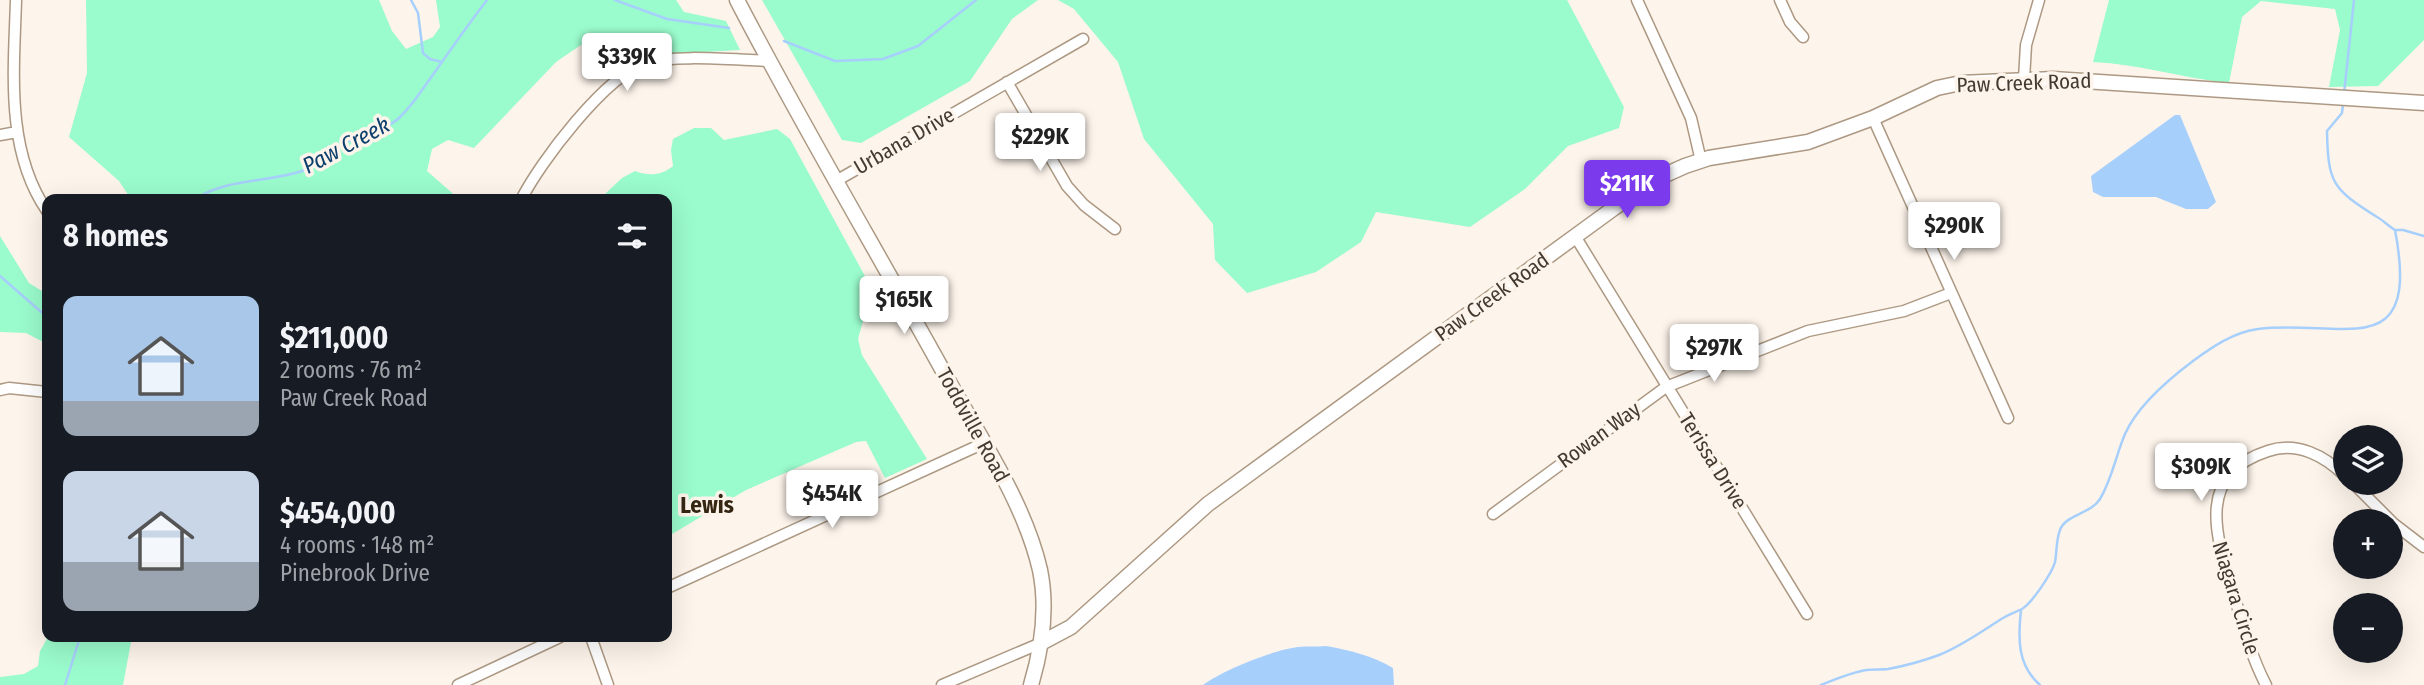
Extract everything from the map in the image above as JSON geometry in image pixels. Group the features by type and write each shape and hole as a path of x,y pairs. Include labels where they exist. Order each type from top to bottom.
{"street":[{"path":"16,0 14,80 17,132 33,185 42,202"},
{"name":"Toddville Road","path":"737,0 1015,502 1034,547 1043,597 1041,643 1031,685"},
{"path":"1637,0 1691,118 1701,161"},
{"path":"1780,0 1790,22 1803,37"},
{"path":"2024,79 2026,45 2039,0"},
{"name":"Urbana Drive","path":"836,181 1083,39"},
{"path":"524,194 536,173 568,132 603,93 635,67 655,61 693,59 769,61"},
{"name":"Paw Creek Road","path":"1041,643 1071,627 1208,505 1575,236 1656,179 1685,166 1808,142 1873,118 1916,96 1949,85 2024,79 2111,81 2424,103"},
{"path":"1006,82 1067,186 1084,205 1115,229"},
{"path":"1873,118 2008,418"},
{"path":"0,135 17,132"},
{"name":"Terissa Drive","path":"1575,236 1807,614"},
{"name":"Rowan Way","path":"1493,514 1666,387 1808,331 1904,311 1951,293"},
{"path":"0,390 9,388 42,391"},
{"path":"672,586 984,443"},
{"name":"Niagara Circle","path":"2266,685 2249,648 2221,554 2215,517 2221,491 2236,469 2273,449 2293,448 2307,451 2333,464"},
{"path":"2365,495 2424,547"},
{"path":"458,685 549,642"},
{"path":"593,642 608,685"},
{"path":"942,685 1041,643"}],"green space":[{"path":"86,0 379,0 392,31 406,49 433,37 440,27 436,0 676,0 684,12 726,21 740,50 669,54 629,63 614,44 597,34 556,62 474,148 448,140 432,149 427,171 453,194 128,194 119,181 69,137 87,73"},
{"path":"762,0 1038,0 1012,19 970,81 861,143 842,140"},
{"path":"1058,0 1567,0 1624,107 1619,128 1568,146 1525,189 1470,227 1376,212 1361,242 1316,272 1247,293 1215,260 1213,224 1144,139 1118,62 1074,9"},
{"path":"2109,0 2424,0 2424,40 2378,86 2329,87 2340,30 2335,9 2261,1 2242,17 2229,83 2127,65 2093,62"},
{"path":"694,128 711,128 724,140 777,129 790,139 866,278 870,296 858,339 862,355 927,459 885,478 866,441 856,442 746,490 672,534 672,194 605,194 622,178 635,171 655,174 673,166 673,139"},
{"path":"0,236 29,283 42,291 42,341 26,333 0,332"},
{"path":"45,642 131,642 123,685 0,685 0,677 24,674 38,666 40,651"}],"water":[{"path":"2175,115 2180,115 2216,202 2208,209 2186,209 2156,197 2103,197 2093,192 2091,176"},
{"path":"1326,646 1361,654 1393,668 1394,685 1203,685 1262,656 1298,647"}],"waterway":[{"path":"411,0 418,13 423,53 430,59 442,62"},
{"name":"Paw Creek","path":"204,194 233,184 288,175 310,168 347,142 395,121 412,103 487,0"},
{"name":"Paw Creek","path":"615,0 667,19 729,28"},
{"name":"Paw Creek","path":"784,41 835,61 883,59 918,46 976,0"},
{"path":"2344,94 2354,0"},
{"path":"2343,104 2342,113 2327,131 2329,163 2336,183 2351,199 2395,230 2424,236"},
{"path":"1821,685 1856,672 1894,668 1939,655 2026,606 2053,567 2063,525 2091,508 2100,499 2130,424 2154,394 2200,356 2240,333 2289,327 2368,327 2385,318 2397,301 2400,273 2395,230"},
{"path":"0,276 42,313"},
{"path":"2021,610 2019,631 2023,660 2032,677 2040,685"},
{"name":"Paw Creek","path":"65,685 78,642"}],"district":[{"name":"Lewis","path":"707,505"}]}
